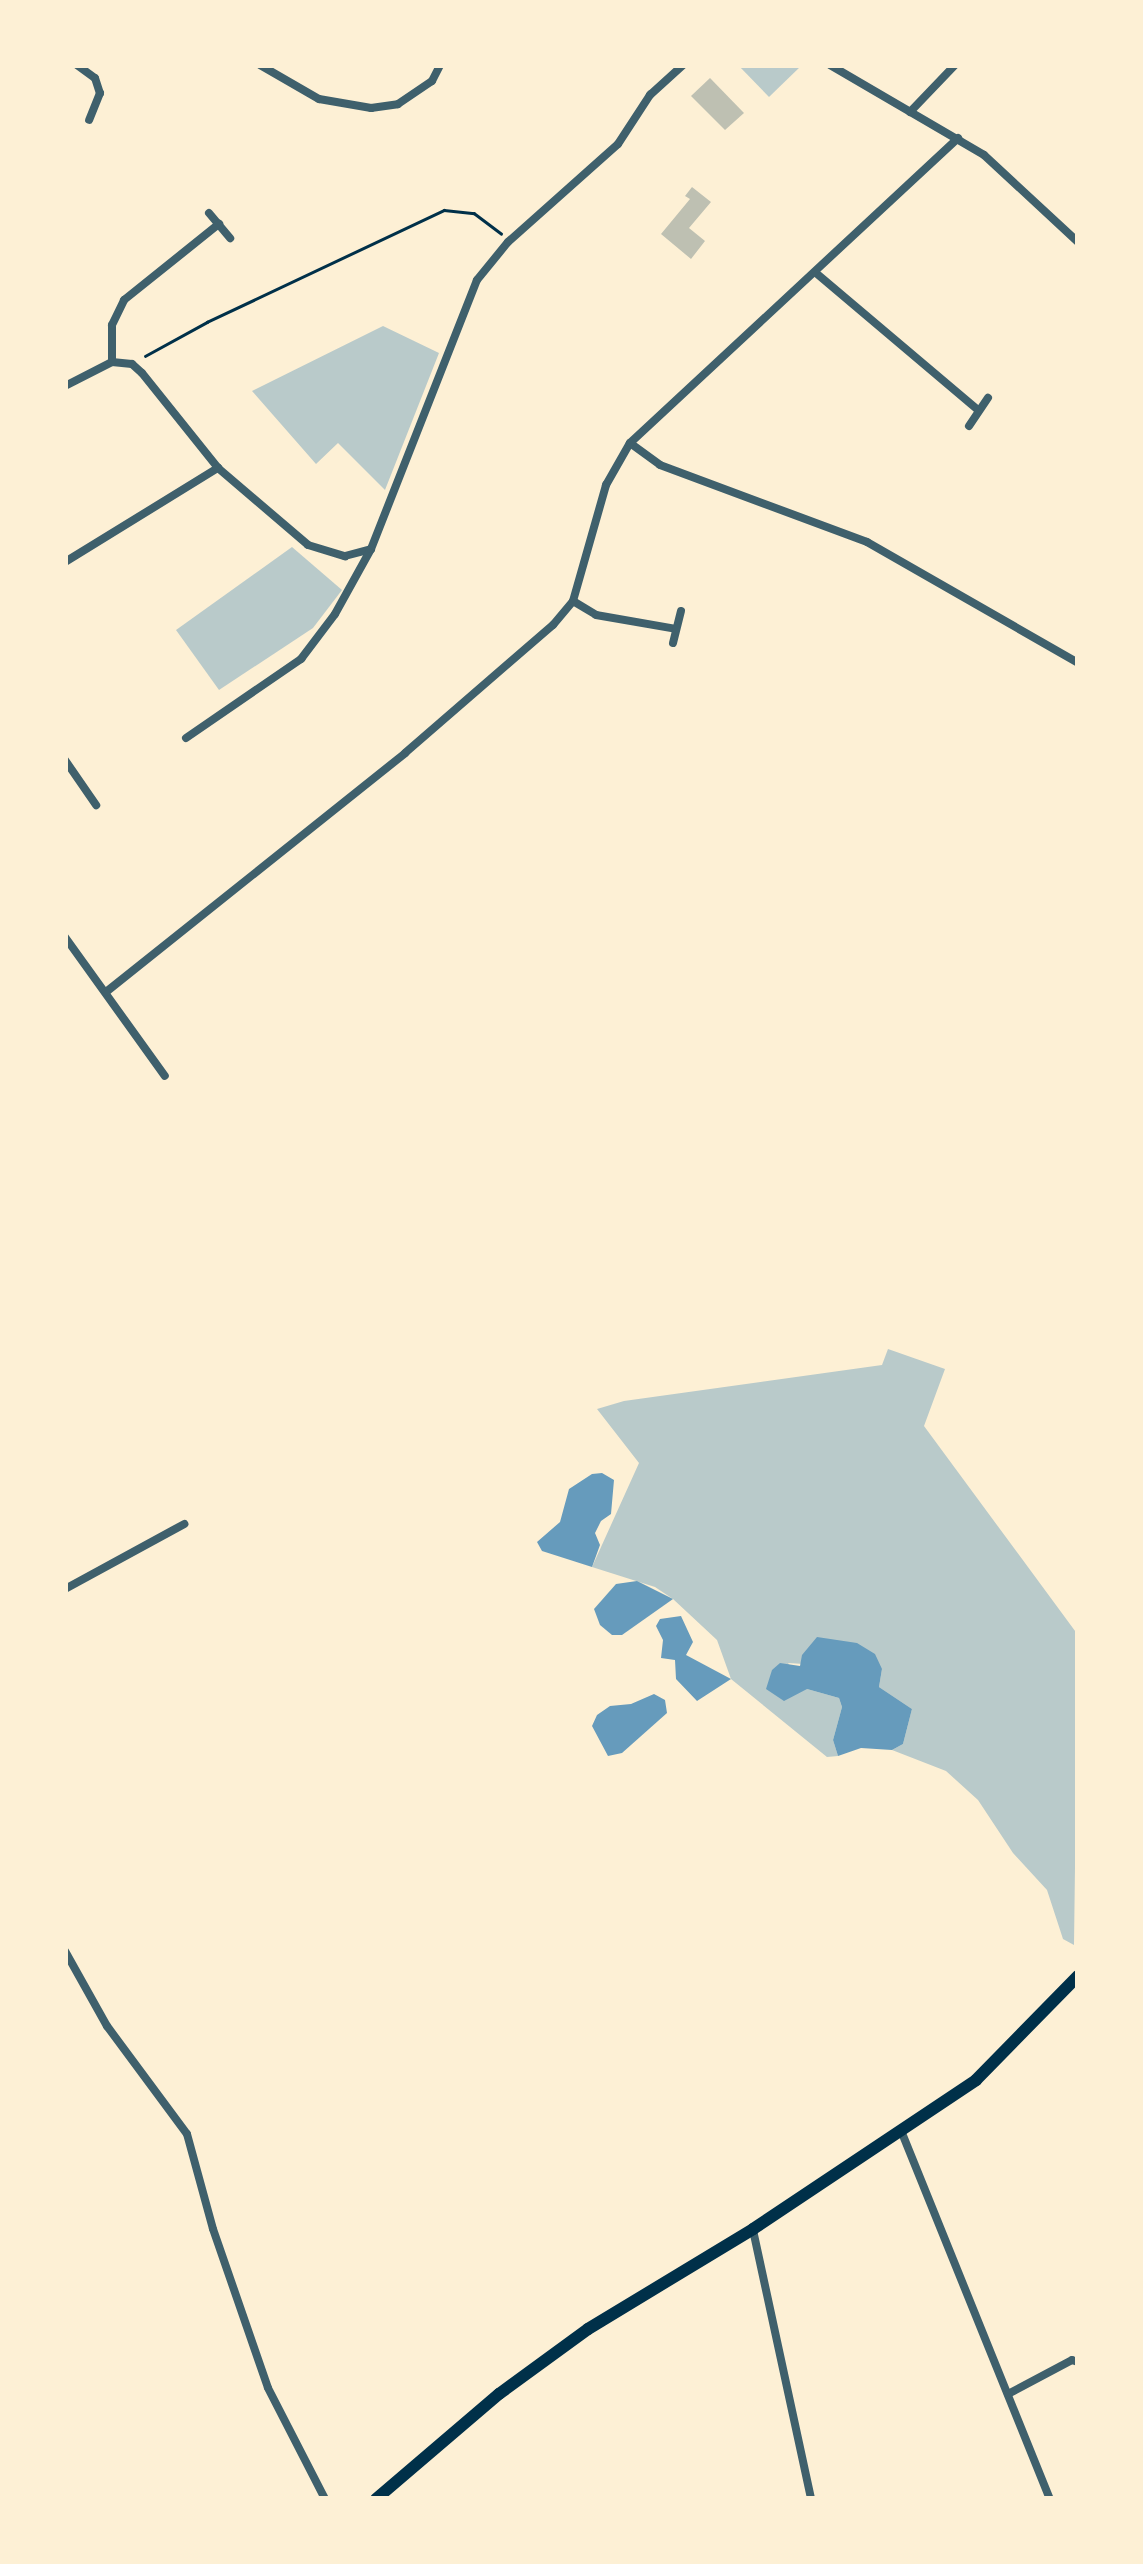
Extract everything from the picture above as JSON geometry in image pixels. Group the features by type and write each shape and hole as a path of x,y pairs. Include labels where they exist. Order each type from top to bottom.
{"main road":[{"path":"376,2499 498,2394 588,2329 753,2229 976,2080 1078,1976"}],"street":[{"path":"77,65 95,78 100,93 89,120"},
{"path":"260,65 318,99 371,108 398,104 432,81 440,65"},
{"path":"186,738 301,659 356,580 371,549 476,280 508,242 618,144 650,96 683,65"},
{"path":"830,65 984,155 1078,242"},
{"path":"910,112 955,65"},
{"path":"106,992 406,753 553,625 573,601 606,485 630,443 958,138"},
{"path":"209,213 230,238"},
{"path":"112,362 112,325 124,300 219,224"},
{"path":"816,273 977,409"},
{"path":"65,386 112,362 132,364 218,468 308,545 344,556 371,549"},
{"path":"969,426 988,398"},
{"path":"630,443 660,466 868,542 1078,663"},
{"path":"65,562 218,468"},
{"path":"573,601 596,615 676,629"},
{"path":"674,643 680,612"},
{"path":"65,760 96,806"},
{"path":"65,936 165,1076"},
{"path":"65,1589 184,1524"},
{"path":"65,1951 106,2026 187,2134 213,2229 268,2388 325,2499"},
{"path":"902,2133 1050,2499"},
{"path":"753,2229 811,2499"},
{"path":"1008,2394 1072,2360 1078,2362"}],"path":[{"path":"132,364 207,322 444,210 474,214 508,242"}],"shaded area":[{"path":"738,65 802,65 769,97"},
{"path":"383,326 439,353 385,490 338,443 316,464 252,391"},
{"path":"292,547 342,590 313,628 219,690 176,630"},
{"path":"888,1349 945,1369 924,1426 1078,1635 1074,1945 1063,1939 1047,1890 1013,1853 978,1800 946,1771 892,1750 903,1744 912,1709 879,1687 882,1669 788,1663 807,1689 839,1698 842,1707 833,1740 838,1756 827,1757 731,1679 717,1640 673,1599 655,1587 592,1567 639,1463 597,1409 624,1401 882,1365"}],"water":[{"path":"602,1473 614,1480 611,1514 601,1521 595,1533 600,1545 592,1567 542,1551 537,1542 560,1522 569,1489 592,1474"},
{"path":"637,1581 673,1599 622,1635 612,1635 600,1625 594,1609 616,1584"},
{"path":"681,1616 693,1642 686,1655 731,1679 697,1701 676,1679 675,1660 661,1658 663,1640 656,1626 660,1619"},
{"path":"817,1637 857,1643 875,1654 882,1669 879,1687 912,1709 903,1744 892,1750 861,1748 838,1756 833,1740 842,1707 839,1698 807,1689 784,1701 766,1689 772,1670 780,1663 800,1666 802,1655"},
{"path":"654,1694 665,1700 667,1713 622,1753 608,1756 592,1726 597,1715 610,1706 631,1704"}],"building":[{"path":"710,78 744,113 725,130 691,96"},
{"path":"692,187 711,202 689,228 705,241 691,259 661,234 690,199 685,196"}]}
